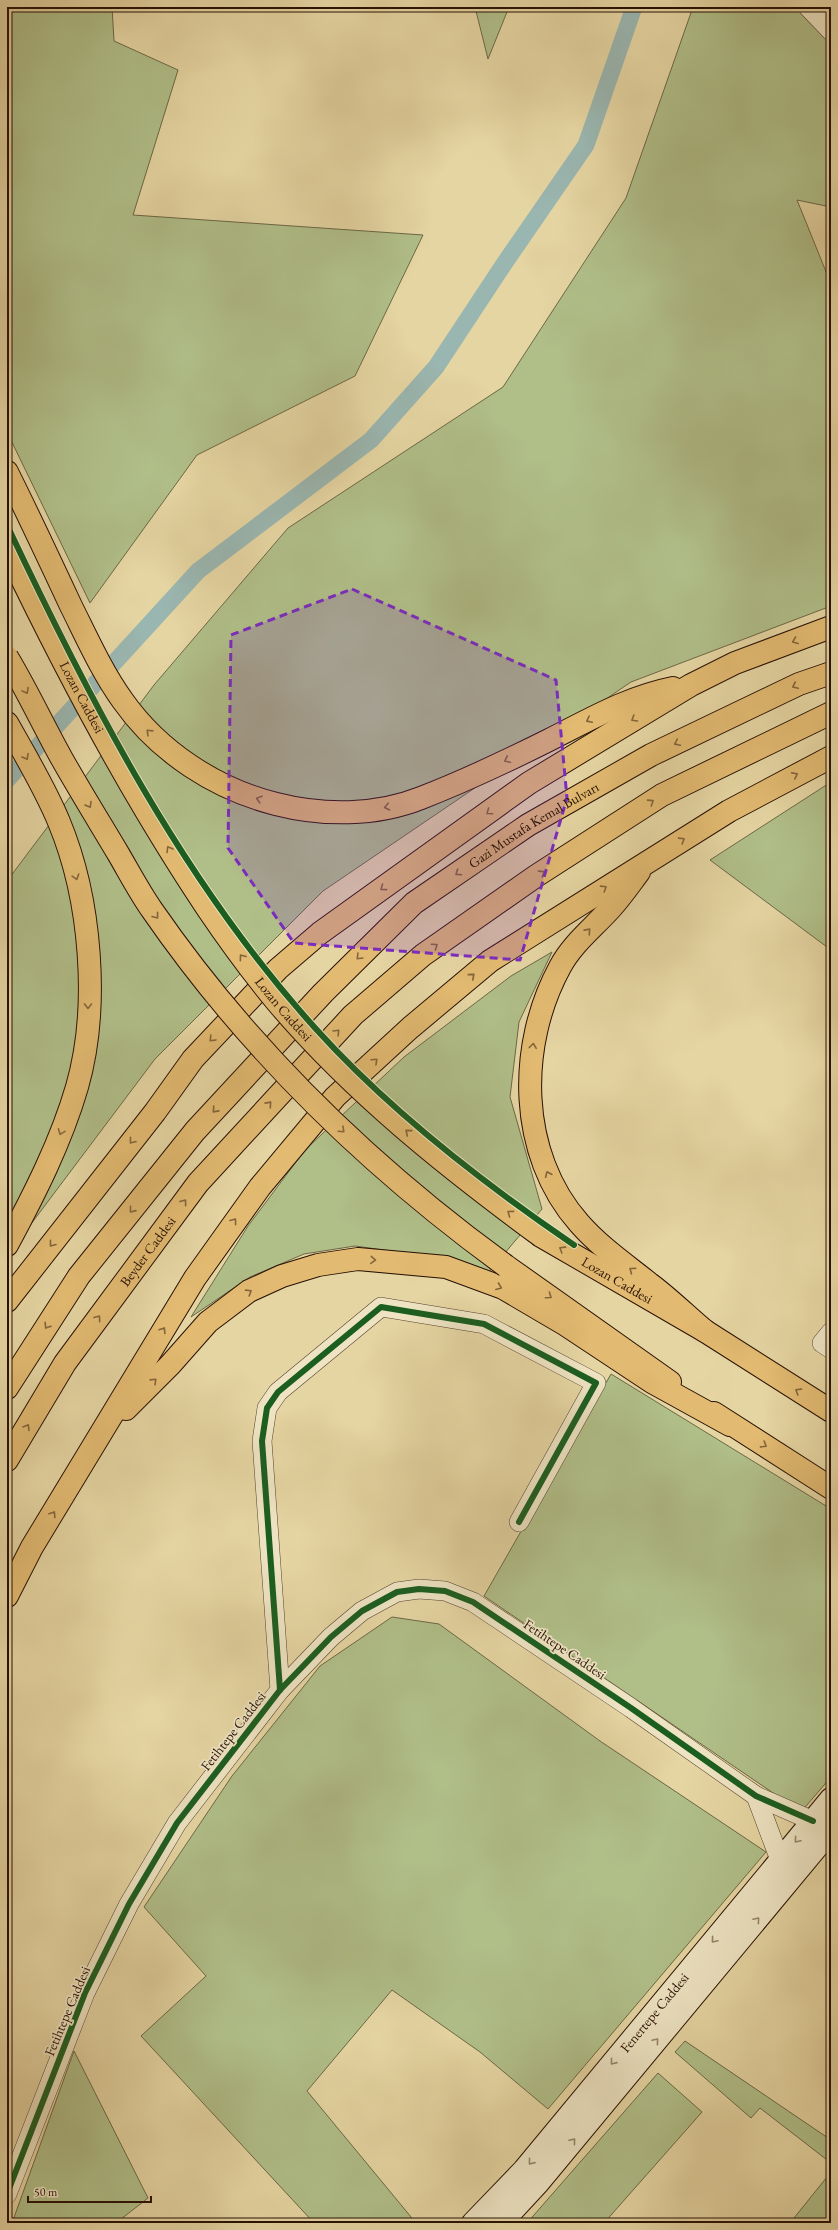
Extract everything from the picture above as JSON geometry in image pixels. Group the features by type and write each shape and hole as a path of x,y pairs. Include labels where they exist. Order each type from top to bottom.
{"main road":[{"path":"7,472 101,667 123,701 140,722 162,744 186,763 234,791 260,800 306,811 372,810 418,799 461,782 609,710 649,693 691,685"},
{"name":"Lozan Caddesi","path":"7,548 92,719 191,887 248,965 312,1040 391,1118 460,1176 541,1236 584,1263 632,1288 705,1332 831,1411"},
{"path":"7,1300 155,1112 194,1059 278,969 320,933 529,783 691,685 735,663 831,627"},
{"path":"7,657 62,759 151,909 199,974 242,1026 306,1097 391,1176 448,1224 730,1425"},
{"name":"Gazi Mustafa Kemal Bulvarı","path":"7,1388 79,1276 195,1131 279,1039 414,903 528,825 651,755 799,684 831,672"},
{"name":"Beyder Caddesi","path":"7,1460 65,1363 198,1183 353,1015 423,954 536,876 662,796 831,713"},
{"path":"7,723 30,764 59,823 78,883 89,970 88,1029 77,1086 60,1136 9,1242"},
{"path":"7,1596 32,1547 106,1428 155,1342 226,1233 282,1159 336,1097 410,1028 490,961 728,811 831,757"},
{"path":"649,860 612,908 588,931 560,966 536,1027 530,1072 532,1117 541,1158 561,1201 602,1246 651,1284 705,1332"},
{"path":"106,1428 170,1365 208,1322 249,1291 282,1276 318,1265 358,1259 446,1267 503,1288 566,1325 652,1382 730,1425 831,1488"},
{"path":"7,1575 32,1547"},
{"name":"Fenertepe Caddesi","path":"501,2223 538,2183 822,1826 831,1799"},
{"name":"Fenertepe Caddesi","path":"473,2223 524,2170 780,1860 822,1826"}],"street":[{"path":"808,7 831,32"},
{"path":"280,1690 262,1441 267,1408 278,1392 381,1307 484,1324 596,1383 519,1522"},
{"path":"831,1332 822,1343 831,1349"},
{"name":"Fetihtepe Caddesi","path":"7,2194 85,1993 129,1904 177,1823 280,1690 331,1637 362,1611 397,1592 419,1589 445,1591 473,1602 631,1708 756,1796 822,1826"},
{"path":"756,1796 780,1860"}],"highlighted area":[{"path":"352,589 556,680 567,798 520,960 294,943 228,848 231,635"}],"green space":[{"path":"7,7 112,7 114,41 178,70 133,215 423,235 355,376 197,455 90,603 7,432"},
{"path":"475,7 509,7 488,59"},
{"path":"693,7 831,7 831,207 797,200 831,284 831,606 631,682 323,891 155,1059 7,1256 7,881 154,685 288,528 503,387 626,198"},
{"path":"831,782 831,950 710,860"},
{"path":"552,952 519,1022 510,1097 542,1209 488,1273 435,1257 355,1246 304,1254 250,1277 191,1317 248,1226 305,1150 404,1057 511,976"},
{"path":"611,1374 831,1509 831,1777 801,1812 484,1596"},
{"path":"392,1617 439,1624 600,1741 766,1852 548,2109 480,2052 392,1990 307,2091 416,2223 314,2223 141,2036 206,1976 144,1907 232,1776 320,1666"},
{"path":"685,2041 831,2140 831,2163 760,2108 751,2118 675,2052"},
{"path":"74,2051 148,2198 116,2223 12,2223"},
{"path":"658,2073 702,2112 604,2223 527,2223"},
{"path":"831,2172 831,2223 790,2223"}],"waterway":[{"path":"7,780 198,571 371,440 436,367 506,261 586,145 634,7"}],"cycle path":[{"path":"7,525 72,658 143,789 182,852 223,913 268,972 316,1029 375,1089 406,1117 506,1197 574,1245"},
{"path":"280,1690 262,1441 267,1408 278,1392 381,1307 484,1324 596,1383 519,1522"},
{"path":"7,2194 85,1993 129,1904 177,1823 280,1690 331,1637 362,1611 397,1592 419,1589 445,1591 473,1602 631,1708 756,1796 813,1821"}]}
